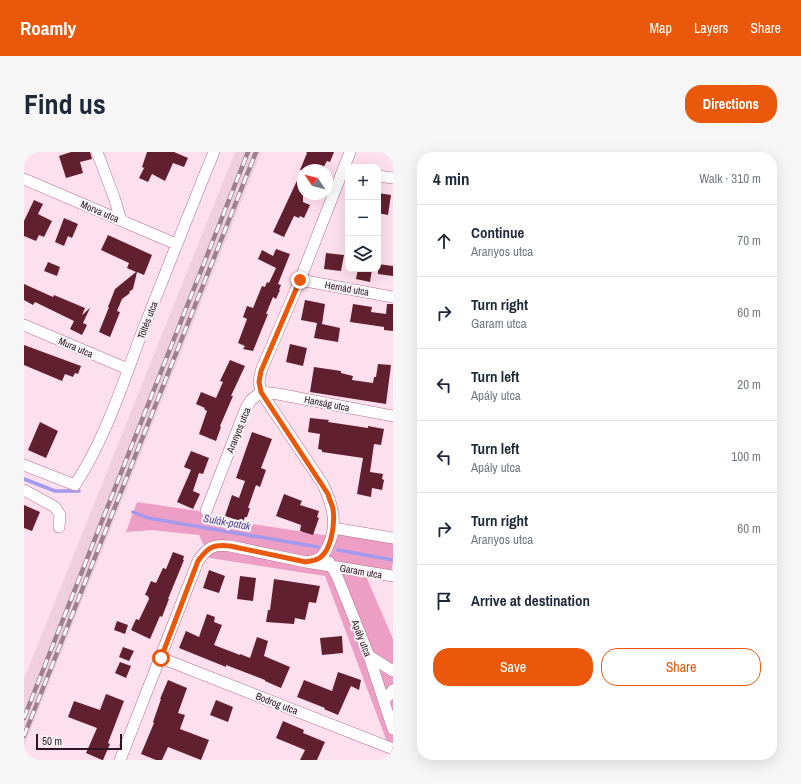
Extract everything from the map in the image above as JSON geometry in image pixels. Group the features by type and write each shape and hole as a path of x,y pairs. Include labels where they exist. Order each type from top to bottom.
{"street":[{"path":"97,152 121,220"},
{"name":"Töltés utca","path":"24,465 75,485 88,465 128,369 176,244 214,152"},
{"path":"347,164 350,152"},
{"path":"306,562 316,560 321,557 326,550 332,537 333,510 328,494 261,392 259,382 261,371 345,170"},
{"path":"381,176 393,178"},
{"name":"Morva utca","path":"24,179 176,244"},
{"name":"Hernád utca","path":"300,280 393,297"},
{"name":"Mura utca","path":"24,325 128,369"},
{"name":"Hanság utca","path":"261,392 286,395 393,416"},
{"name":"Aranyos utca","path":"206,511 246,408 251,400 261,392"},
{"path":"24,490 55,507 60,515 59,527"},
{"path":"333,528 393,538"},
{"name":"Garam utca","path":"161,658 198,561 204,552 211,547 219,545 230,546 306,562 393,576"},
{"name":"Apály utca","path":"326,550 369,656 393,729"},
{"path":"369,656 393,671"},
{"path":"120,760 161,658"},
{"name":"Bodrog utca","path":"161,658 393,749"},
{"path":"384,701 393,690"}],"shaded area":[{"path":"235,152 261,152 24,746 24,679"},
{"path":"137,502 198,511 227,520 323,535 346,534 393,542 393,562 391,572 364,567 368,581 393,639 393,758 325,576 210,558 199,535 152,530 126,532"}],"building":[{"path":"71,152 90,152 92,159 80,162 83,173 66,178 59,156"},
{"path":"147,152 174,152 188,158 184,167 173,163 165,181 152,174 148,182 139,178 144,168 142,167"},
{"path":"306,152 334,152 330,162 327,161 325,164 302,164 307,153"},
{"path":"297,181 297,200 303,200 303,202 310,205 304,218 294,216 284,237 273,232"},
{"path":"381,193 391,195 388,215 381,214"},
{"path":"34,200 43,204 38,214 52,221 44,237 39,235 36,241 24,236 24,221"},
{"path":"64,218 78,224 72,238 68,236 64,246 55,242"},
{"path":"108,235 152,255 144,275 137,272 133,289 122,299 117,311 120,312 110,337 99,332 115,289 136,272 127,268 129,263 101,250"},
{"path":"276,249 290,254 278,284 281,285 280,290 276,299 273,297 266,314 268,314 253,351 243,349 245,346 238,343 247,319 243,317 247,306 253,308 262,286 265,287 267,282 269,283 276,268 258,259 262,250 273,256"},
{"path":"326,253 344,255 341,271 324,269"},
{"path":"48,262 60,267 57,276 44,271"},
{"path":"381,264 393,266 393,276 378,274 378,272 381,272"},
{"path":"357,272 372,272 370,282 356,279"},
{"path":"24,284 53,297 54,295 85,308 82,315 90,308 83,323 87,325 82,335 70,329 74,321 35,302 33,305 24,300"},
{"path":"305,300 325,304 322,324 340,328 338,342 314,338 317,323 301,320"},
{"path":"353,304 372,307 371,312 386,314 387,304 393,304 393,331 384,330 384,327 350,322"},
{"path":"290,344 307,348 303,366 286,362"},
{"path":"24,345 81,366 78,374 75,373 73,377 65,374 62,381 24,365"},
{"path":"230,360 245,366 231,396 233,396 220,426 221,427 216,441 199,434 207,411 204,409 205,408 196,404 201,392 216,398 223,382 220,381"},
{"path":"378,364 391,365 386,404 310,392 314,367 341,371 341,373 353,376 352,380 373,383 374,377 376,377"},
{"path":"310,418 329,420 328,422 368,428 368,426 384,429 381,445 374,444 370,472 383,474 382,479 384,480 382,490 372,488 371,497 357,494 363,458 322,452 322,450 318,449 320,434 308,432"},
{"path":"40,422 58,431 46,458 28,450"},
{"path":"252,432 272,439 261,468 266,470 260,487 256,485 248,508 250,508 247,517 245,517 243,522 225,516 232,495 239,498 245,481 236,478"},
{"path":"191,451 209,458 203,474 199,473 193,491 200,494 193,509 177,502 191,470 184,467"},
{"path":"284,494 302,501 300,505 319,511 317,517 319,518 313,535 300,531 301,525 276,516"},
{"path":"24,505 40,512 32,531 24,528"},
{"path":"173,552 184,556 184,560 162,617 160,616 150,639 131,630 136,619 139,620 149,599 148,596 145,595 151,581 156,583 163,568 166,569"},
{"path":"209,570 225,576 219,593 203,588"},
{"path":"240,576 256,578 253,601 237,599"},
{"path":"274,579 320,586 316,603 309,602 305,620 295,618 294,624 266,622 268,610 270,610"},
{"path":"207,614 215,617 214,622 222,625 214,645 250,658 257,637 268,641 264,656 290,667 281,688 265,680 226,665 226,667 179,648 186,631 199,637"},
{"path":"117,621 128,625 125,634 114,630"},
{"path":"342,636 343,653 322,655 320,638"},
{"path":"123,647 134,651 129,661 119,657"},
{"path":"120,662 131,666 126,678 115,673"},
{"path":"338,672 361,680 359,690 351,686 338,715 297,697 304,680 332,691"},
{"path":"168,680 187,688 178,713 185,715 180,729 209,740 201,760 168,747 162,760 156,760 141,754 154,723 153,722 160,699"},
{"path":"106,694 124,701 108,743 110,744 102,760 86,753 97,728 68,717 74,701 100,710"},
{"path":"216,700 233,707 228,722 210,715"},
{"path":"283,721 304,730 303,733 325,742 317,760 300,760 305,750 276,738"}],"waterway":[{"name":"Sulák-patak","path":"24,479 55,491 79,491"},
{"name":"Sulák-patak","path":"133,512 148,518 318,547"},
{"name":"Sulák-patak","path":"338,550 393,560"}],"railway":[{"path":"24,718 248,152"},
{"path":"24,736 256,152"}],"route":[{"path":"161,658 198,561 204,552 211,547 219,545 230,546 306,562 316,560 321,557 332,537 333,510 328,494 261,392 259,382 261,371 300,280"}]}
